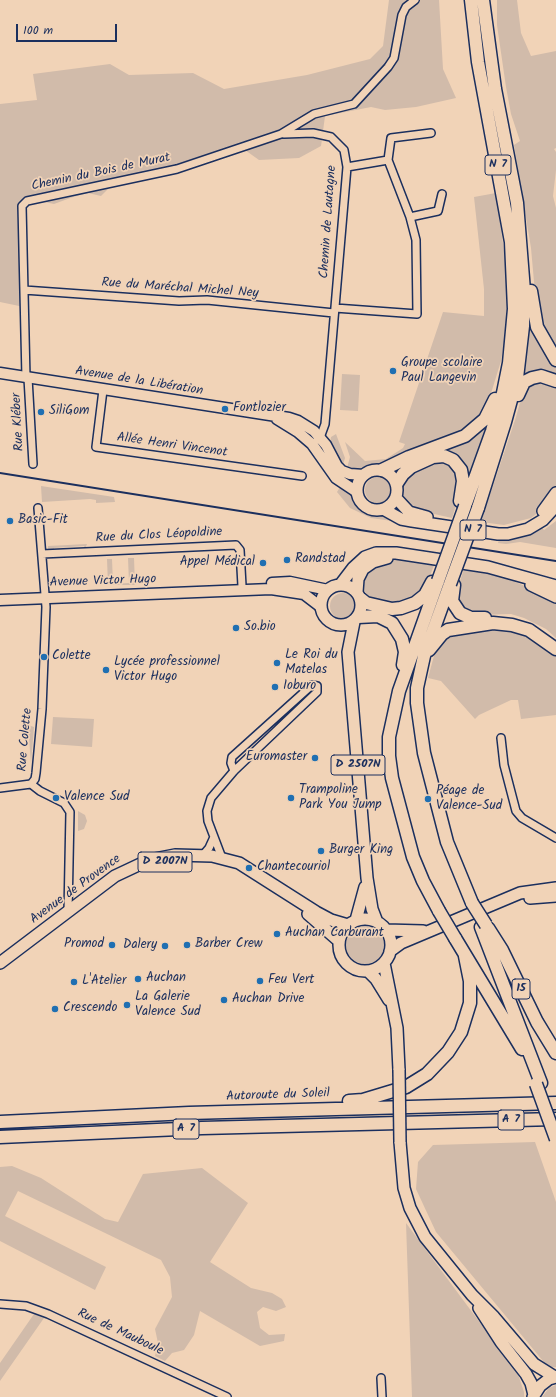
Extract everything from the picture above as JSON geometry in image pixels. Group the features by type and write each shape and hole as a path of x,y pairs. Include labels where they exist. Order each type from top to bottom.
{"highway":[{"name":"N 7","path":"436,580 448,552 462,505 499,408 509,363 513,331 514,294 511,242 479,69 471,0"},
{"name":"N 7","path":"483,0 492,74 527,249 534,316 541,337 556,360"},
{"name":"N 7","path":"452,585 512,400 523,326 524,291 517,203"},
{"name":"N 7","path":"382,470 409,457 456,440 480,425 493,406 513,331"},
{"path":"492,465 524,382 541,376 556,381"},
{"path":"397,483 403,474 411,467 433,457 447,457 458,465 462,477 462,505"},
{"path":"359,596 366,603 388,608 401,608 415,603 425,595 436,580"},
{"path":"399,691 436,580"},
{"path":"452,585 452,601 462,615 471,618 493,617 517,619 538,627 556,641"},
{"path":"424,656 452,585"},
{"path":"356,619 374,616 385,618 398,630 402,639 405,652 399,691 389,737 389,756 392,778 413,857 423,881 439,911 524,1052 556,1127 465,1121"},
{"path":"424,656 438,638 448,630 493,623 512,625 529,630 556,649"},
{"name":"15","path":"424,656 417,688 420,735 450,852 471,901 484,926 502,950 536,1022 556,1053"},
{"path":"484,926 556,1140"},
{"path":"190,1113 363,1100 394,1091 413,1083 434,1068 448,1052 466,1021 470,1004 471,989 465,956"},
{"name":"Autoroute du Soleil","path":"0,1122 190,1113 556,1103"},
{"name":"A 7","path":"0,1137 202,1128 556,1119"}],"main road":[{"name":"Avenue de la Libération","path":"0,373 273,417 316,441 342,471 350,474 364,475"},
{"name":"Avenue de la Libération","path":"316,441 336,478 357,492"},
{"path":"372,470 382,470 391,475 397,483 396,498 393,503 383,509 372,509 366,507 359,498 357,492 358,486 364,475 372,470"},
{"name":"N 7","path":"396,498 408,512 415,514 496,527 506,527 525,523 536,517 543,512 556,493"},
{"name":"N 7","path":"383,509 401,519 498,534 508,534 528,529 543,520 556,506"},
{"path":"556,586 488,567 390,553 376,553 362,559 340,585 328,590 324,595 321,607 324,616 336,625 342,626 356,619 362,605 359,596 358,579 366,567 377,561 398,556 506,575 556,597"},
{"name":"Avenue Victor Hugo","path":"206,591 290,582 328,590"},
{"path":"340,585 350,587 359,596"},
{"name":"Avenue Victor Hugo","path":"0,600 272,589 293,590 311,598 321,607"},
{"name":"D 2507N","path":"356,619 348,652 367,878 372,909 377,922"},
{"name":"D 2507N","path":"336,625 348,652"},
{"name":"Avenue de Provence","path":"0,963 115,876 148,860 175,855 203,855 222,858 249,868 325,917 352,922"},
{"name":"Avenue de Provence","path":"0,969 120,880 150,865 175,860 211,861 245,872 314,918 339,941"},
{"name":"D 2507N","path":"352,922 367,878"},
{"path":"390,951 401,943 520,893 556,888"},
{"path":"496,904 540,896 556,896"},
{"path":"367,919 377,922 386,930 391,944 390,951 384,963 377,968 368,971 355,969 348,966 340,953 339,941 341,935 352,922 367,919"},
{"path":"386,930 417,932 435,930"},
{"path":"384,963 394,1011 399,1070 400,1142 404,1188 417,1223 432,1247 472,1296 494,1317 534,1364 555,1377"},
{"path":"368,971 384,991 394,1011"},
{"path":"472,1296 486,1320 531,1382 533,1396"},
{"path":"533,1396 544,1382 555,1377"}],"street":[{"path":"281,134 314,114 354,104 394,58 402,15 406,7 415,0"},
{"name":"Chemin de Lautagne","path":"281,134 312,133 331,137 344,150 347,167 325,424 316,441"},
{"path":"431,133 391,138 388,160 410,216 438,210 442,194"},
{"name":"Chemin du Bois de Murat","path":"27,378 22,206 27,201 177,169 281,134"},
{"path":"347,167 388,160"},
{"name":"Rue du Maréchal Michel Ney","path":"24,290 179,301 207,300 335,310 417,314 416,240 410,216"},
{"name":"Rue Kléber","path":"27,378 33,464"},
{"name":"Allée Henri Vincenot","path":"103,390 96,447 302,476"},
{"path":"38,508 45,597"},
{"name":"Rue du Clos Léopoldine","path":"42,554 236,545 240,550 242,586"},
{"name":"Rue Colette","path":"45,597 42,709 36,773 31,784 40,791 64,803 70,812 70,884 68,912"},
{"path":"222,858 208,821 208,805 216,792 234,771 317,692 317,686 312,684 232,756 231,763 234,771"},
{"path":"501,738 504,765 516,811 522,818 556,838"},
{"path":"0,788 31,784"},
{"path":"203,855 214,837"},
{"path":"70,884 77,897 84,900"},
{"name":"Rue de Mauboule","path":"0,1304 26,1306 48,1314 227,1397"},
{"path":"381,1378 382,1397"}],"shaded area":[{"path":"389,0 439,0 443,69 456,98 416,107 385,110 371,107 325,116 321,146 299,158 259,160 245,150 230,147 215,154 204,156 193,163 160,169 133,179 128,184 109,188 101,196 88,193 54,204 36,200 22,206 24,307 0,302 0,104 37,100 33,74 110,64 129,75 193,73 224,89 307,75 370,59 383,46"},
{"path":"497,0 517,0 521,33 531,56 556,51 556,148 554,149 556,152 556,170 553,196 556,208 556,350 547,338 536,304 531,248 514,145 520,141 511,114 506,87 497,25"},
{"path":"496,193 505,258 507,305 506,331 501,361 488,403 474,421 455,434 424,445 387,464 373,465 357,470 347,468 350,457 345,442 365,461 386,459 403,448 405,444 399,442 443,312 484,316 484,289 474,197"},
{"path":"528,317 532,317 556,364 556,377 522,376"},
{"path":"342,374 360,375 358,411 340,410"},
{"path":"539,380 556,387 556,488 545,507 531,518 504,525 481,522 516,417 524,388"},
{"path":"486,425 489,425 470,476 445,452 445,448"},
{"path":"336,434 345,458 343,465 330,444 331,437"},
{"path":"437,460 450,464 457,473 456,505 452,518 412,509 403,501 403,484 409,473"},
{"path":"378,477 387,481 391,490 387,499 378,503 369,499 365,490 369,481"},
{"path":"41,486 114,497 115,502 96,503 96,500 90,499 42,502"},
{"path":"340,487 352,495 359,508 363,511 369,514 385,516 393,519 392,521 371,518 350,508 337,492"},
{"path":"556,521 556,548 520,542 506,544 498,543 500,536 540,525 544,530"},
{"path":"87,544 85,549 84,546 54,548 54,550 48,549 48,546"},
{"path":"128,558 134,558 135,585 108,585 107,559 112,559 113,584 129,583"},
{"path":"392,560 434,565 426,587 420,596 396,606 365,597 361,590 363,576 376,564"},
{"path":"464,569 506,578 556,599 556,638 546,629 524,618 511,614 477,615 459,606 456,593"},
{"path":"343,593 352,597 356,606 352,615 343,619 334,615 330,606 334,597"},
{"path":"496,627 529,633 556,654 556,715 521,719 518,700 511,700 479,715 475,719 441,681 428,678 435,652 440,641 458,632"},
{"path":"53,717 94,719 92,747 51,744"},
{"path":"28,725 34,727 31,764"},
{"path":"78,811 85,815 87,821 84,829 78,831"},
{"path":"361,926 369,926 376,929 381,934 384,945 381,956 376,961 369,964 361,964 354,961 349,956 346,949 346,941 349,934 354,929"},
{"path":"535,1142 556,1202 556,1367 548,1367 436,1232 416,1189 418,1162 433,1145"},
{"path":"12,1166 41,1178 105,1219 118,1222 143,1174 202,1168 248,1203 210,1262 251,1288 272,1293 282,1299 286,1307 276,1311 263,1307 257,1312 260,1328 269,1335 285,1334 284,1341 260,1346 200,1311 194,1335 184,1350 172,1353 165,1361 155,1356 158,1343 155,1329 172,1297 170,1277 161,1260 18,1191 5,1216 106,1267 95,1290 0,1241 0,1167"},
{"path":"406,1223 518,1374 524,1392 524,1397 412,1397"},
{"path":"34,1314 44,1318 0,1381 0,1363"},
{"path":"556,1385 556,1397 542,1397 549,1388"}],"railway":[{"path":"0,473 556,561"}],"place":[{"name":"Groupe scolaire Paul Langevin","path":"393,371"},
{"name":"Fontlozier","path":"225,409"},
{"name":"SiliGom","path":"41,412"},
{"name":"Basic-Fit","path":"10,521"},
{"name":"Randstad","path":"287,560"},
{"name":"Appel Médical","path":"263,563"},
{"name":"So.bio","path":"236,628"},
{"name":"Colette","path":"44,657"},
{"name":"Le Roi du Matelas","path":"277,663"},
{"name":"Lycée professionnel Victor Hugo","path":"106,670"},
{"name":"Ioburo","path":"275,687"},
{"name":"Euromaster","path":"315,758"},
{"name":"Valence Sud","path":"56,798"},
{"name":"Trampoline Park You Jump","path":"291,798"},
{"name":"Péage de Valence-Sud","path":"428,799"},
{"name":"Burger King","path":"321,851"},
{"name":"Chantecouriol","path":"249,868"},
{"name":"Auchan Carburant","path":"277,934"},
{"name":"Promod","path":"112,945"},
{"name":"Barber Crew","path":"187,945"},
{"name":"Dalery","path":"165,946"},
{"name":"Auchan","path":"138,979"},
{"name":"Feu Vert","path":"260,981"},
{"name":"L'Atelier","path":"74,982"},
{"name":"Auchan Drive","path":"224,1000"},
{"name":"La Galerie Valence Sud","path":"127,1005"},
{"name":"Crescendo","path":"55,1009"}]}
